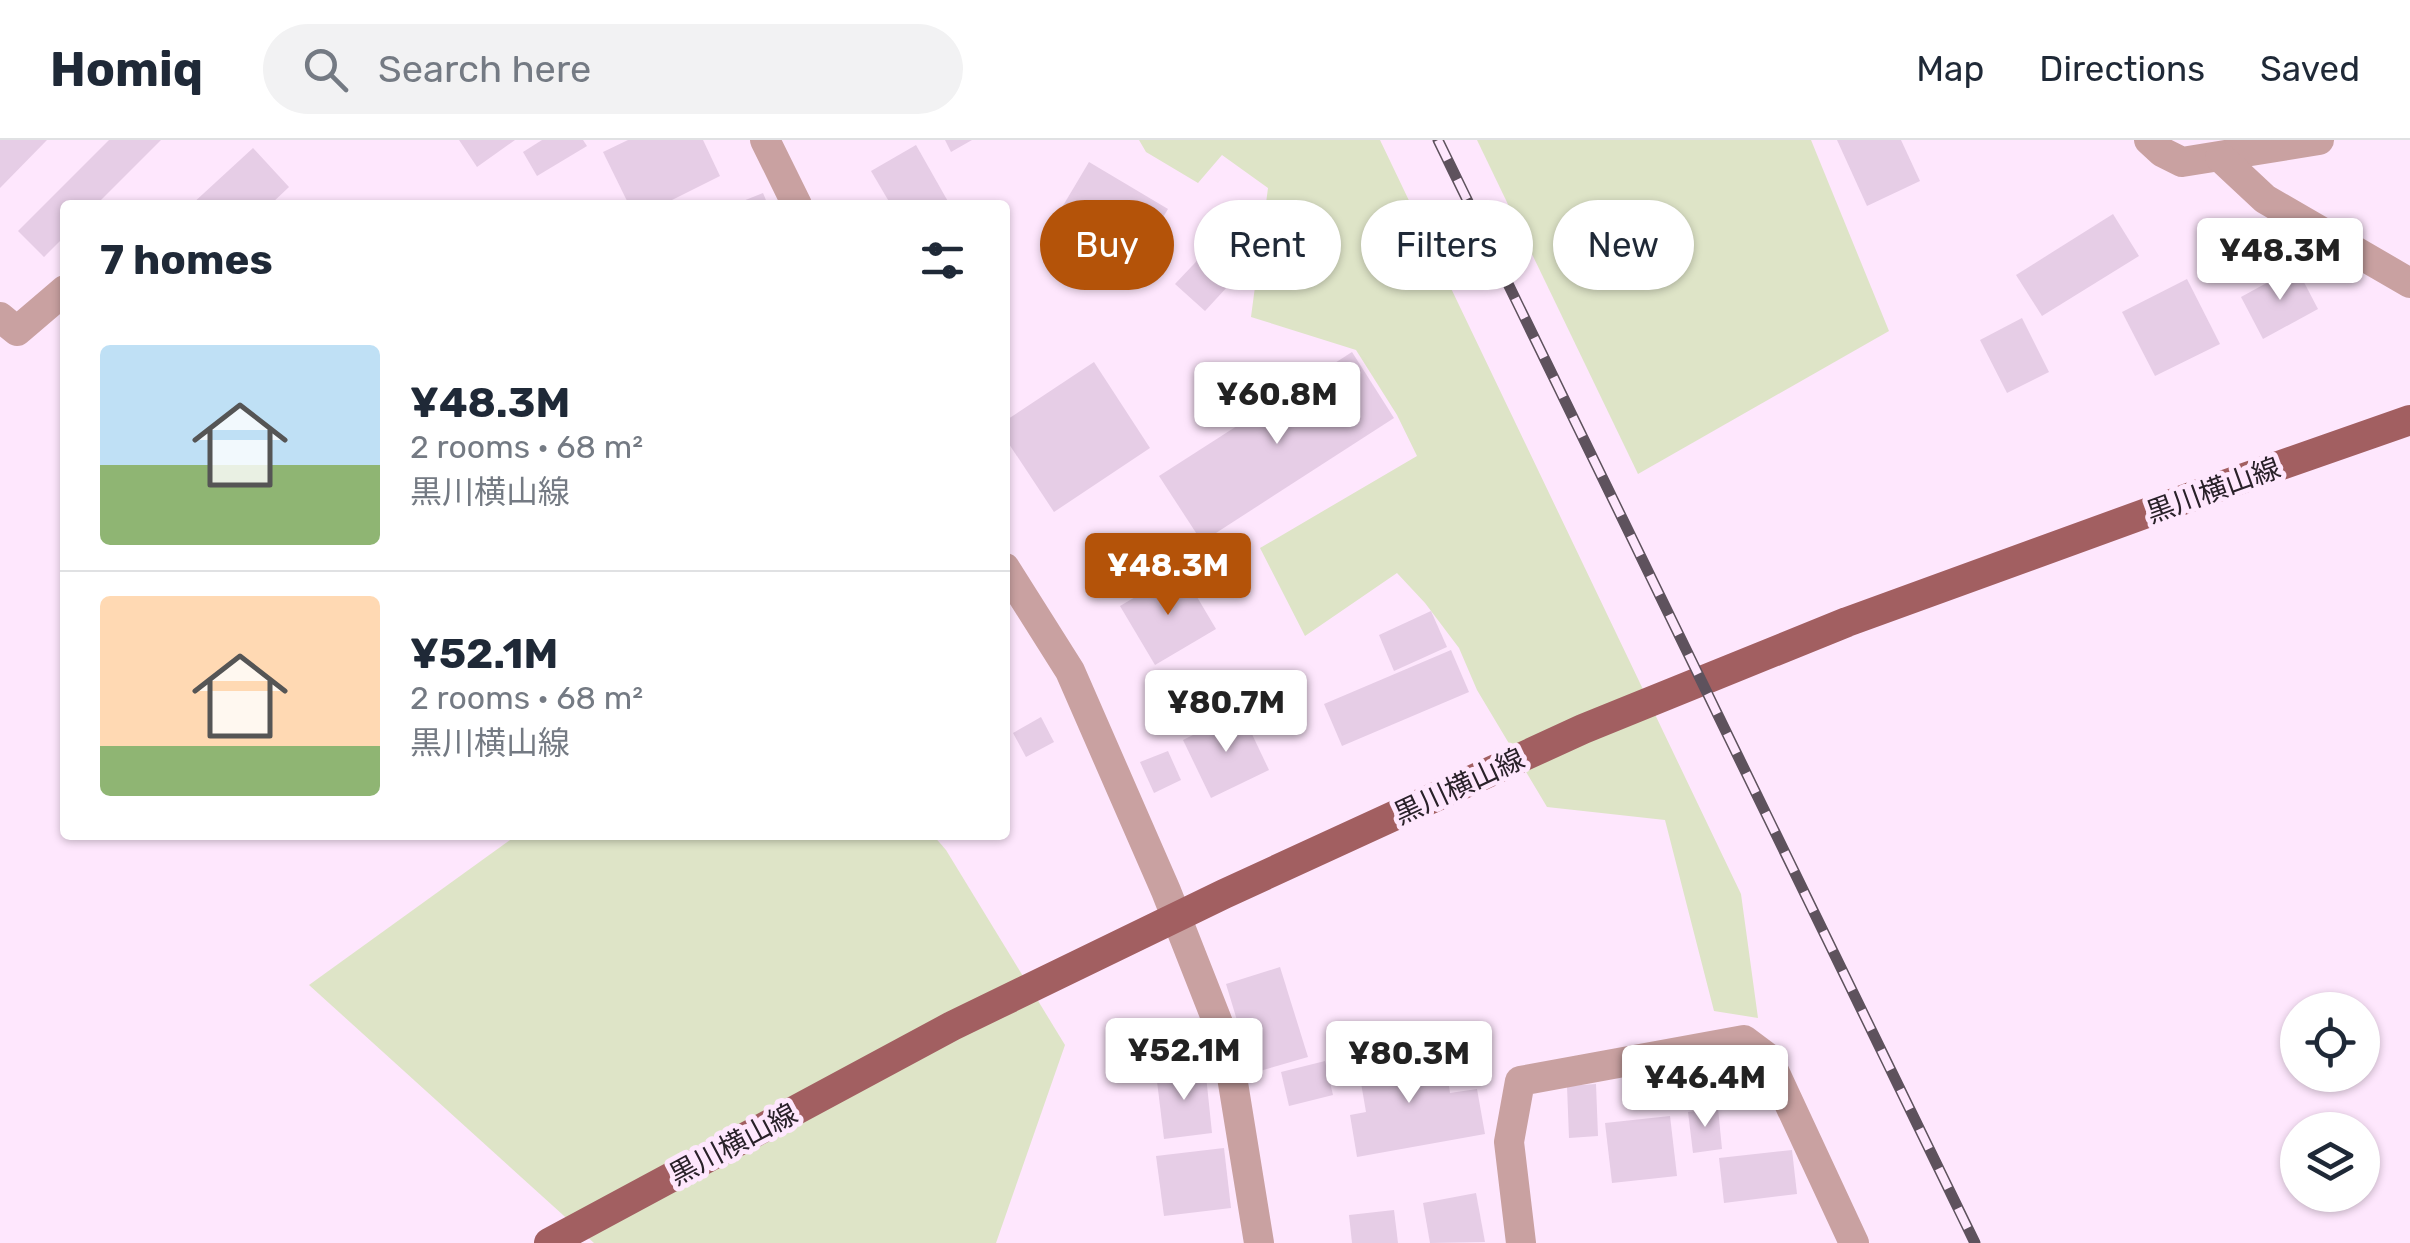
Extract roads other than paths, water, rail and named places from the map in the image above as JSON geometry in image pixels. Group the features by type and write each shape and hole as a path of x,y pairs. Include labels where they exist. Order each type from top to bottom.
{"main road":[{"name":"黒川横山線","path":"549,1243 952,1026 1224,894 1583,729 1847,622 2410,420"}],"street":[{"path":"765,140 795,200"},
{"path":"2149,140 2182,162 2319,140"},
{"path":"2220,157 2265,199 2410,283"},
{"path":"0,317 17,331 60,294"},
{"path":"1010,576 1070,670 1166,891 1227,1046 1259,1243"},
{"path":"1521,1243 1508,1142 1520,1081 1744,1040 1768,1058 1854,1243"}],"railway":[{"path":"1438,140 1975,1243"}]}
